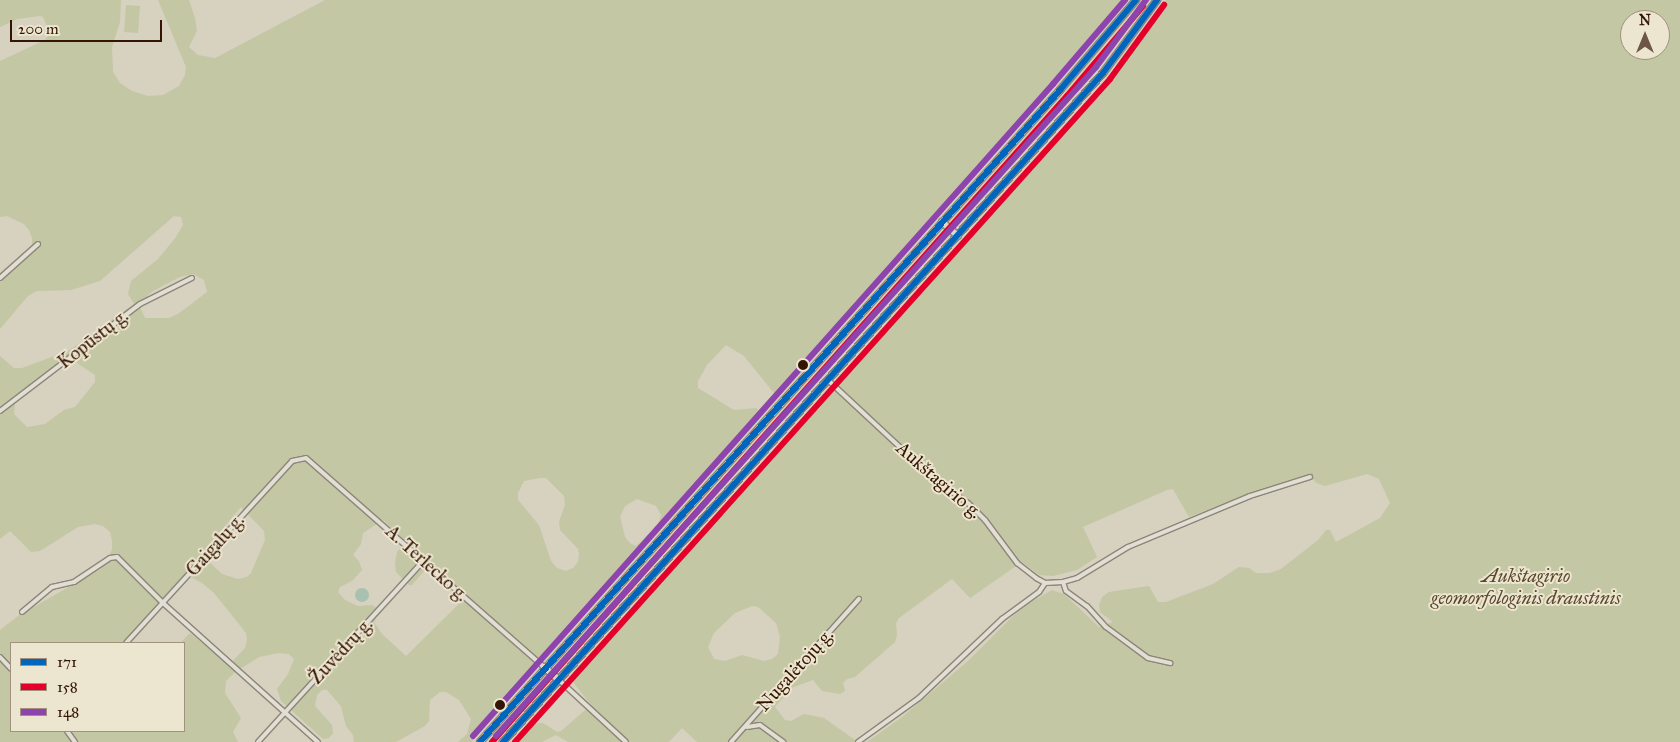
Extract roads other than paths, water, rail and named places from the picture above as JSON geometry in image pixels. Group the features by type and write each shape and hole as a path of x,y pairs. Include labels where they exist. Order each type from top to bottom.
{"main road":[{"path":"480,742 544,667 1060,90 1136,0"},
{"path":"503,742 1113,61 1157,0"},
{"path":"942,222 958,236"},
{"path":"544,667 558,680"}],"street":[{"path":"0,278 38,244"},
{"name":"Kopūstų g.","path":"0,411 140,304 192,278"},
{"name":"Aukštagirio g.","path":"829,380 935,480 968,502 985,520 1017,563 1036,578 1045,582"},
{"name":"Gaigalų g.","path":"127,642 292,460 302,458 310,460"},
{"name":"A. Terlecko g.","path":"310,460 544,667"},
{"path":"858,742 919,698 1002,619 1039,592 1045,582 1062,582 1088,572 1128,547 1250,496 1310,477"},
{"path":"22,612 52,587 74,582 114,557 318,742"},
{"name":"Žuvėdrų g.","path":"258,742 424,560"},
{"path":"1062,582 1066,591 1086,606 1106,628 1148,658 1170,662"},
{"name":"Nugalėtojų g.","path":"731,742 860,599"},
{"path":"0,657 10,668"},
{"path":"558,680 626,742"},
{"path":"743,730 750,725 760,725 783,742"}],"park label":[{"name":"Aukštagirio geomorfologinis draustinis","path":"1526,587"}]}
